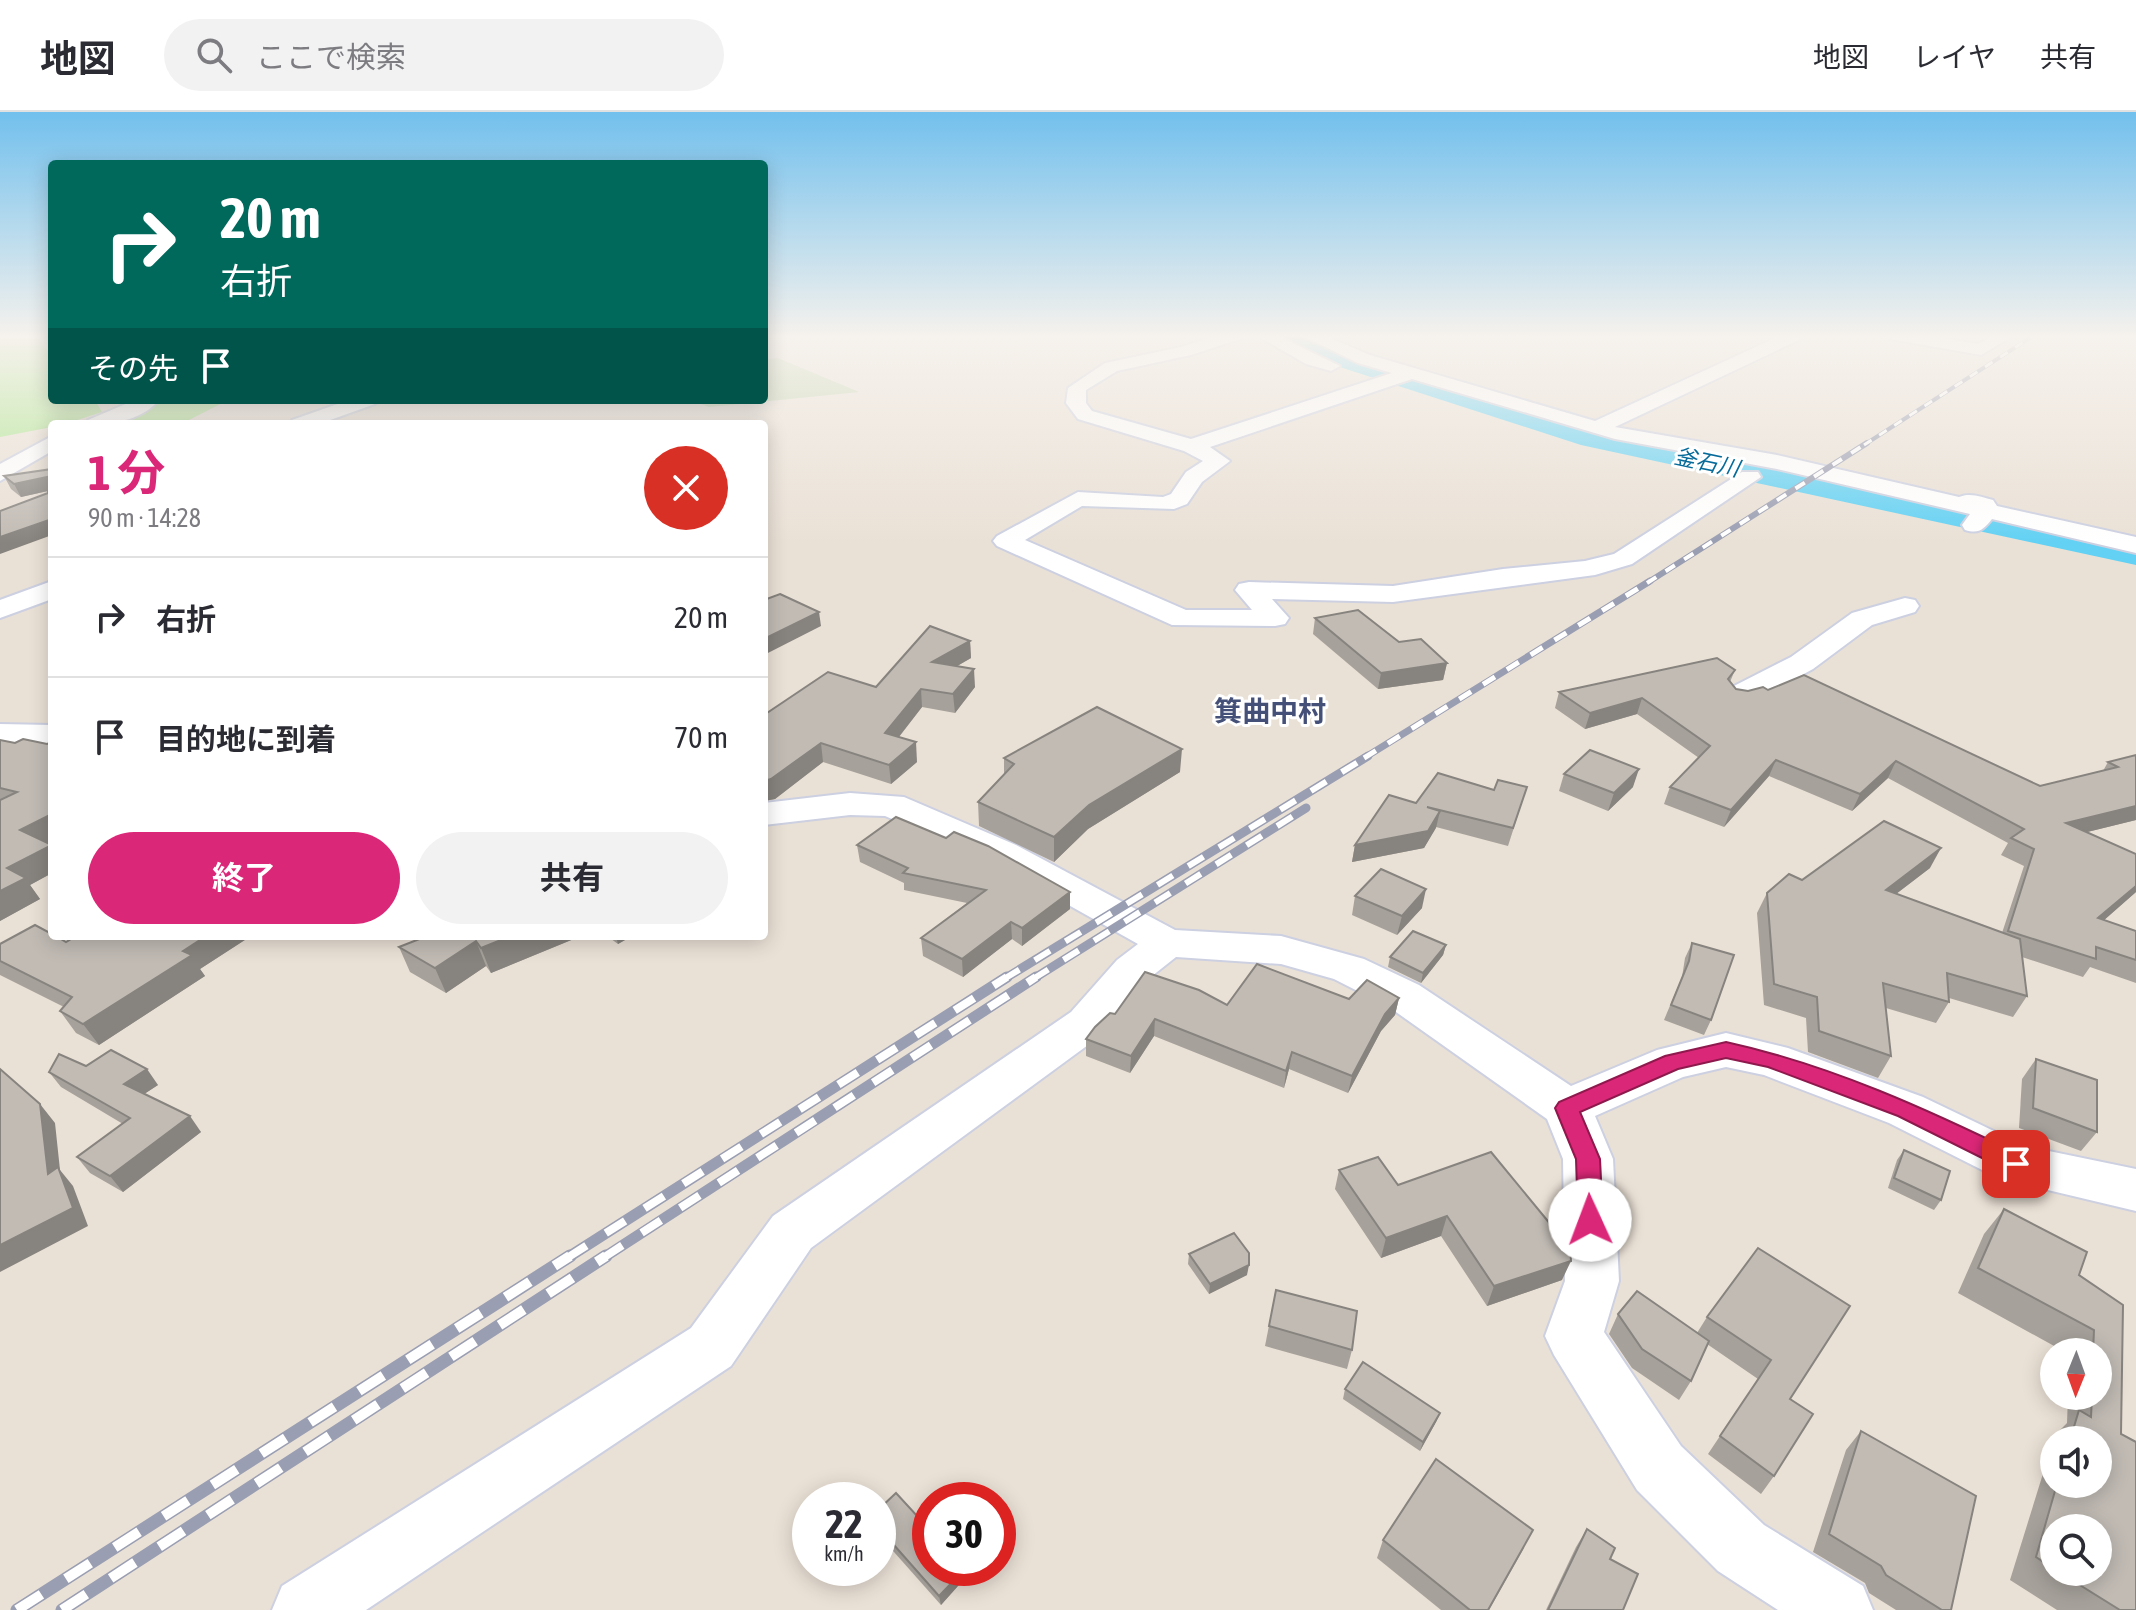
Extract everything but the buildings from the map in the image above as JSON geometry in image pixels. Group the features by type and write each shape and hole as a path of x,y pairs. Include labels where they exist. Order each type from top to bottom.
{"street":[{"path":"106,420 142,404"},
{"path":"311,420 357,404"},
{"path":"1077,404 1085,415 1192,446 1219,461 1194,477 1179,499 1166,504 1078,499 1006,541 1182,619 1275,618 1249,590 1393,594 1503,577 1586,569 1623,559 1750,477 1547,435 1466,404"},
{"path":"1192,446 1316,404"},
{"path":"1502,404 1655,442 1777,462 1979,518 2136,545"},
{"path":"1596,428 1648,404"},
{"path":"0,474 48,444"},
{"path":"1872,479 1985,505 1979,518"},
{"path":"0,610 48,591"},
{"path":"1741,695 1802,663 1862,619 1905,606"},
{"path":"0,734 48,735"},
{"path":"768,814 850,804 891,805 1003,853 1167,943 1281,950 1349,969 1404,996 1567,1108 1588,1159 1592,1281 1574,1336 1659,1468 1741,1548 1839,1610"},
{"path":"306,1610 711,1347 792,1232 1087,1023 1132,970 1167,943"},
{"path":"1567,1108 1673,1062 1726,1050 1772,1060 1906,1110 2016,1164 2136,1190"}],"green space":[{"path":"0,404 97,404 102,412 77,420 48,420 48,428 0,437"},
{"path":"145,404 220,404 189,420 117,420"},
{"path":"701,404 739,404 709,407"}],"waterway":[{"name":"釜石川","path":"1483,404 1593,438 2136,552"}],"railway":[{"path":"1864,445 1928,404"},
{"path":"1647,583 1867,443"},
{"path":"1364,758 1650,581"},
{"path":"1004,979 1368,756"},
{"path":"1033,979 1306,808"},
{"path":"567,1258 1007,977"},
{"path":"603,1258 1036,977"},
{"path":"17,1610 570,1256"},
{"path":"62,1610 606,1256"}],"district":[{"name":"箕曲中村","path":"1270,711"}],"route":[{"path":"1590,1220 1588,1159 1567,1108 1673,1062 1726,1050 1772,1060 1906,1110 2016,1164"}]}
